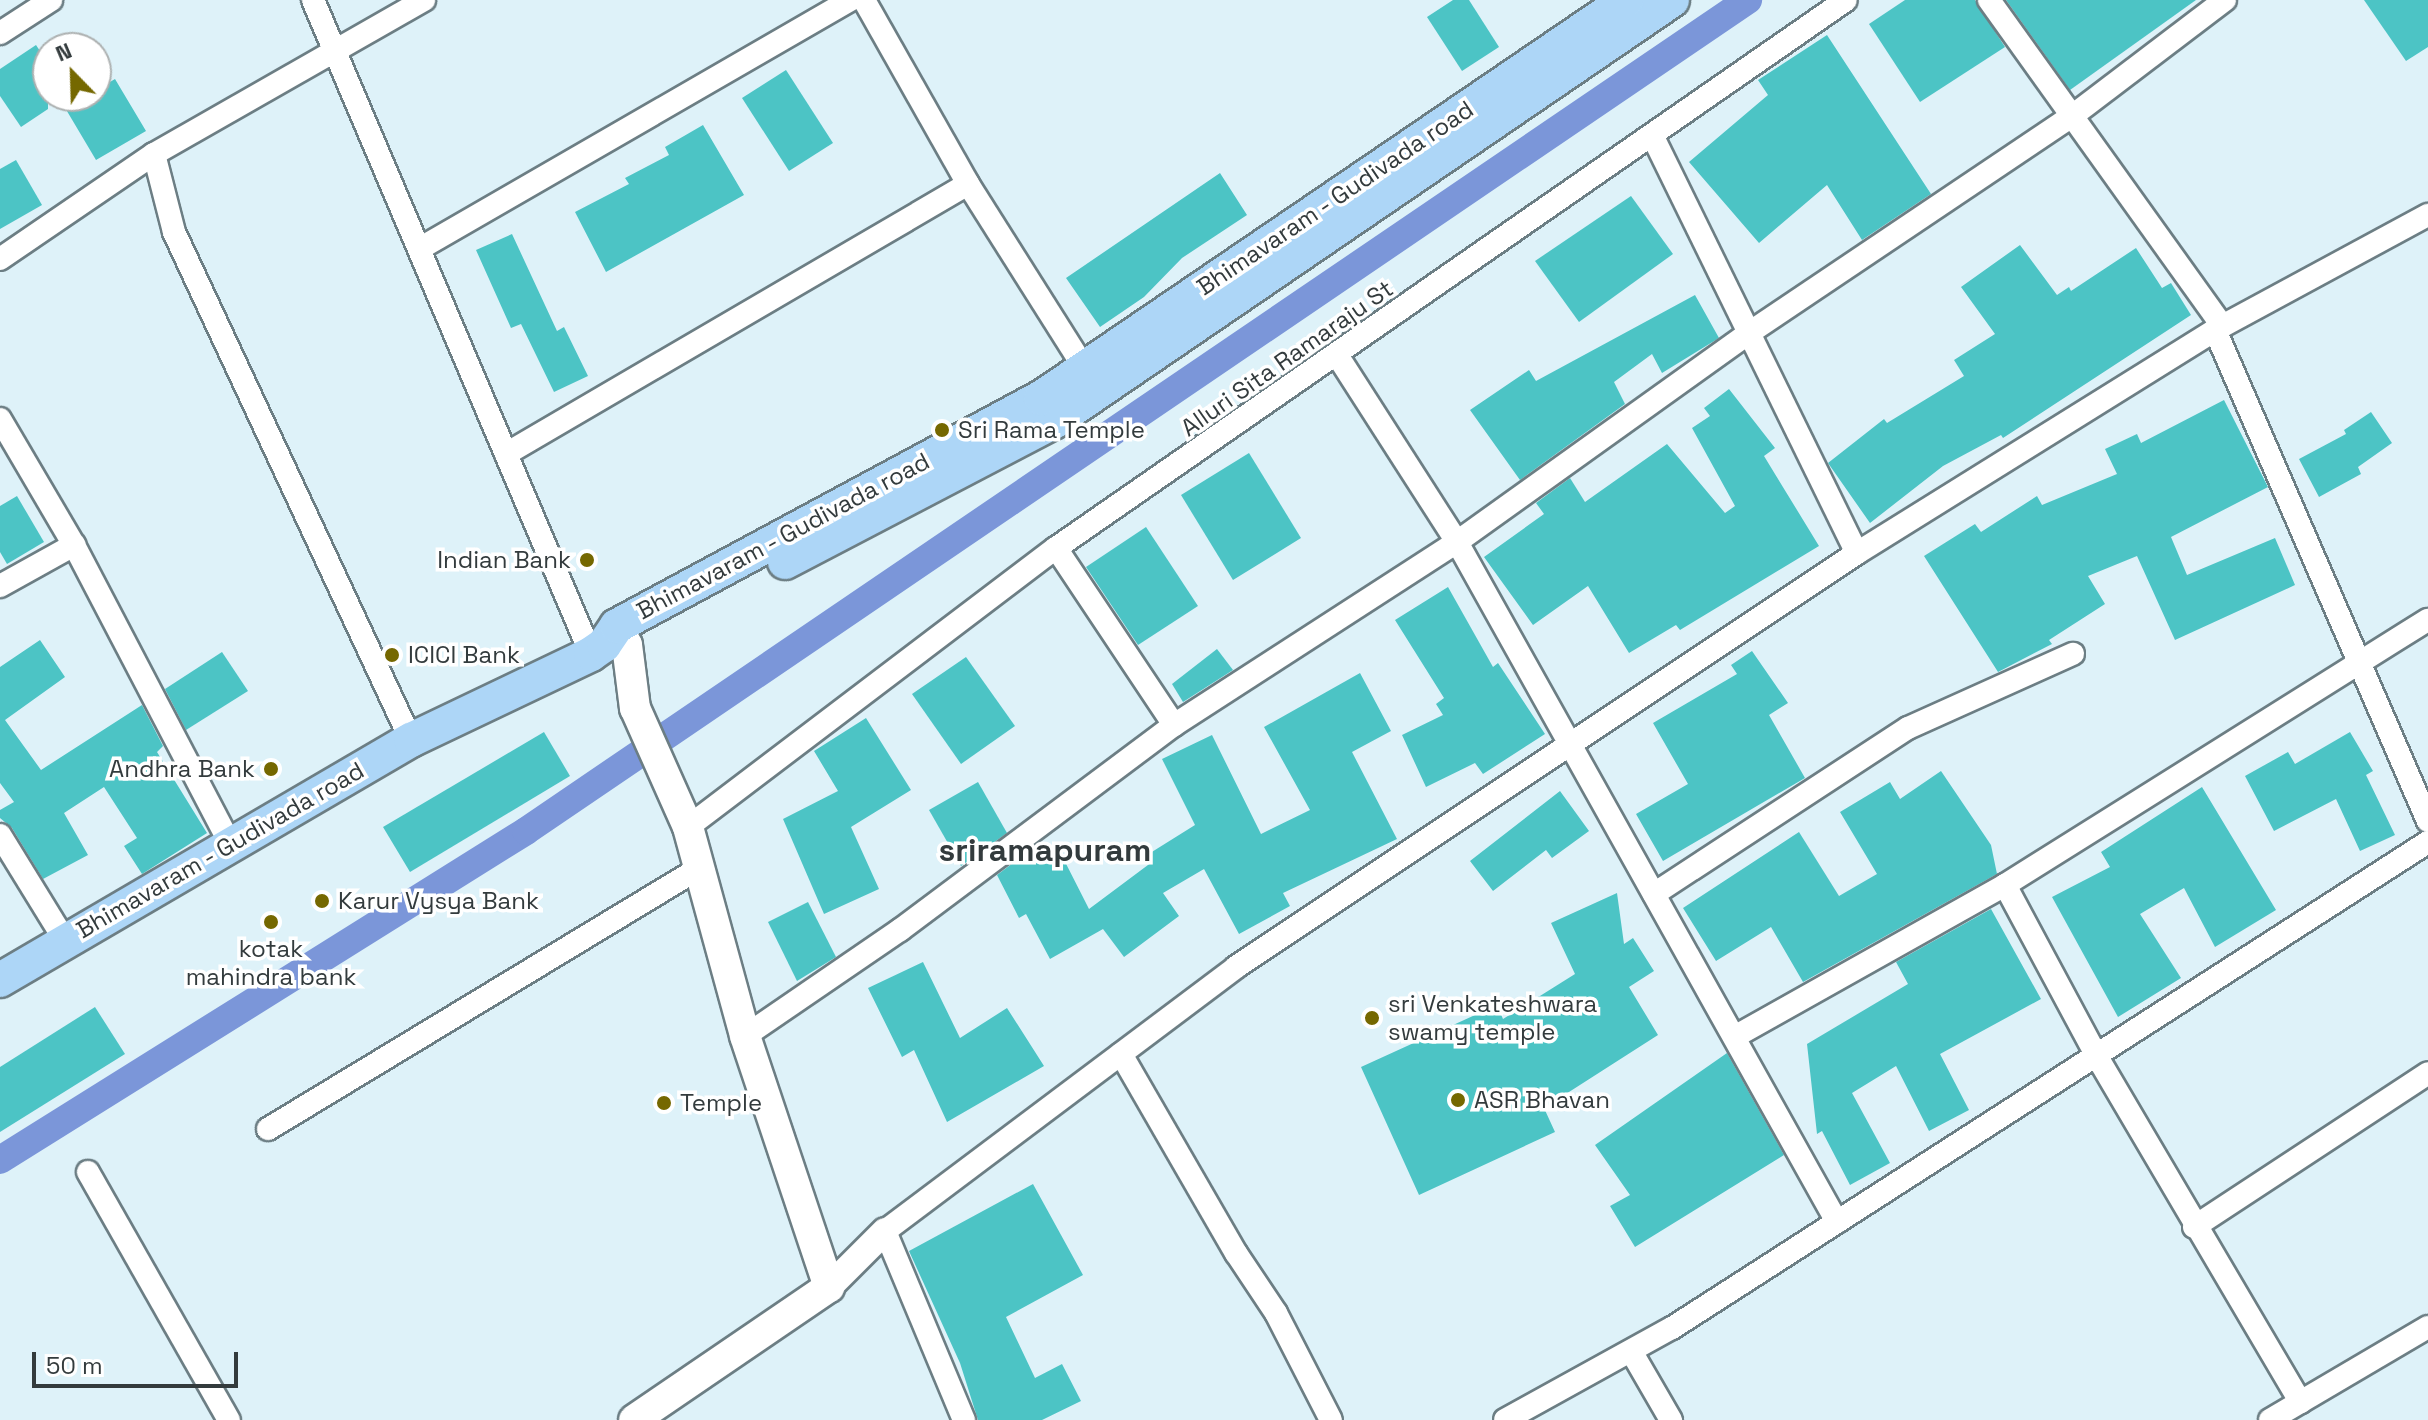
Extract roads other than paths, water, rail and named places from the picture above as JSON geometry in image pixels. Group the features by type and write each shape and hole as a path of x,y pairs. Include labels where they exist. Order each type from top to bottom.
{"main road":[{"name":"Bhimavaram - Gudivada road","path":"1092,380 1626,0"},
{"name":"Bhimavaram - Gudivada road","path":"0,980 64,939 411,740 610,643 1041,398 1092,380 1672,0"},
{"path":"610,643 688,827 696,870 819,1294 634,1420"}],"street":[{"path":"0,33 51,0"},
{"path":"313,0 506,454 610,643"},
{"path":"0,259 154,154 424,0"},
{"path":"419,249 851,0"},
{"path":"864,0 968,184 1092,380"},
{"name":"Alluri Sita Ramaraju St","path":"688,827 1056,548 1653,137 1846,0"},
{"path":"1989,0 2218,328 2428,821"},
{"path":"745,1036 900,930 1174,725 1457,542 1749,333 2072,116 2225,0"},
{"path":"1653,137 1857,553"},
{"path":"154,154 174,232 411,740"},
{"path":"506,454 968,184"},
{"path":"819,1294 885,1231 1236,967 1857,553 2218,328 2428,215"},
{"path":"1337,355 1457,542 1736,1036 1837,1222"},
{"path":"0,419 74,545 230,844"},
{"path":"0,586 74,545"},
{"path":"1056,548 1174,725"},
{"path":"1736,1036 2005,885 2360,666 2428,620"},
{"path":"1654,894 1908,728 2073,654"},
{"path":"0,835 64,939"},
{"path":"1505,1420 1631,1351 1837,1222 2428,842"},
{"path":"268,1129 696,870"},
{"path":"2005,885 2096,1055 2194,1227 2300,1402"},
{"path":"1121,1054 1236,1253 1276,1313 1331,1420"},
{"path":"2194,1227 2428,1073"},
{"path":"88,1172 229,1420"},
{"path":"885,1231 964,1420"},
{"path":"2270,1420 2428,1327"},
{"path":"1631,1351 1671,1420"}],"waterway":[{"path":"0,1160 526,831 1748,0"}],"place":[{"name":"Sri Rama Temple","path":"942,430"},
{"name":"Indian Bank","path":"587,560"},
{"name":"ICICI Bank","path":"392,655"},
{"name":"Andhra Bank","path":"271,769"},
{"name":"Karur Vysya Bank","path":"322,901"},
{"name":"kotak mahindra bank","path":"271,922"},
{"name":"sri Venkateshwara swamy temple","path":"1372,1018"},
{"name":"ASR Bhavan","path":"1458,1100"},
{"name":"Temple","path":"664,1103"}],"district":[{"name":"sriramapuram","path":"1045,850"}]}
